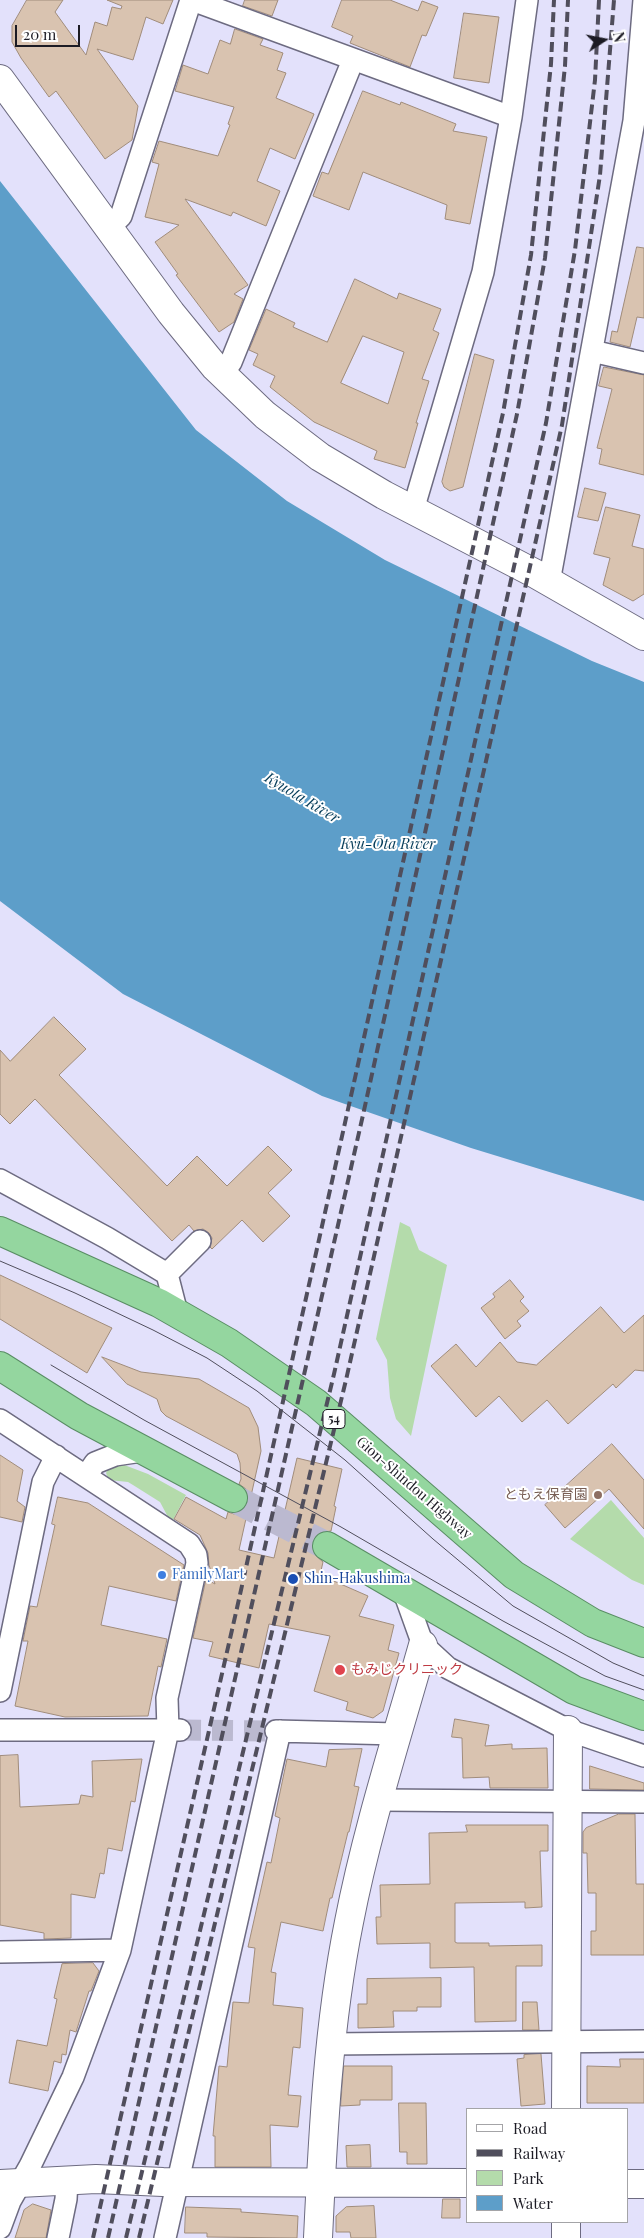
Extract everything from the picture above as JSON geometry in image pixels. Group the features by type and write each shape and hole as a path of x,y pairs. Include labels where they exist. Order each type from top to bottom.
{"highway":[{"name":"Gion-Shindou Highway","path":"0,1231 159,1303 236,1348 316,1403 514,1575 593,1623 644,1643"},
{"path":"0,1366 79,1416 233,1498"},
{"path":"327,1546 574,1690 644,1716"}],"street":[{"path":"109,228 121,216 191,0 511,117"},
{"path":"413,510 483,272 511,117 527,0"},
{"path":"549,582 592,351 639,122 644,0"},
{"path":"223,374 231,362 353,60"},
{"path":"0,79 170,312 223,374 265,415 320,457 644,636"},
{"path":"592,351 644,364"},
{"path":"0,1180 107,1238 167,1274 177,1313"},
{"path":"167,1274 200,1240"},
{"path":"0,1420 190,1544 196,1555 197,1564 167,1698 174,1730 120,1950 74,2077 10,2184 10,2201 0,2228"},
{"path":"86,1476 95,1463 115,1455 142,1451"},
{"path":"0,1691 43,1482 56,1456"},
{"path":"404,1592 423,1645 448,1668 568,1730 644,1756"},
{"path":"318,2238 329,2044 349,1922 379,1800 423,1645"},
{"path":"0,1730 174,1730"},
{"path":"566,2108 568,1730"},
{"path":"165,2238 278,1731 398,1734"},
{"path":"379,1800 644,1802"},
{"path":"0,1952 120,1950"},
{"path":"329,2044 644,2041"},
{"path":"10,2184 96,2179 178,2182 467,2183"},
{"path":"58,2238 66,2198 67,2181"},
{"path":"629,2184 644,2184"},
{"path":"566,2223 566,2238"}],"green space":[{"path":"400,1222 410,1227 419,1250 447,1265 411,1436 396,1419 390,1398 387,1360 376,1339"},
{"path":"119,1463 148,1474 186,1495 173,1520 168,1517 160,1502 133,1485 128,1482 109,1480 106,1473 109,1467"},
{"path":"611,1500 644,1538 644,1585 632,1580 570,1539"}],"water":[{"name":"Kyū-Ōta River","path":"0,181 196,430 287,501 385,560 592,661 644,682 644,1201 471,1148 322,1096 123,994 0,901"}],"building":[{"path":"27,0 63,0 55,12 86,55 95,22 107,26 112,7 121,9 122,6 107,0 173,0 163,24 146,17 133,60 97,49 138,106 132,140 105,159 56,91 49,97 12,42 12,26"},
{"path":"245,0 278,0 272,16 243,6"},
{"path":"342,0 390,0 418,11 422,1 438,7 426,36 422,35 410,67 350,43 353,36 332,27"},
{"path":"464,13 499,17 489,83 454,78"},
{"path":"235,29 263,39 260,45 283,53 277,70 286,73 276,98 314,114 295,159 270,148 257,181 280,191 266,226 233,212 231,216 185,199 248,285 234,294 243,299 234,322 219,332 176,275 178,274 155,242 179,225 145,217 159,164 152,162 159,141 218,156 230,125 228,124 234,107 175,91 183,65 208,74 220,40 230,44"},
{"path":"363,91 400,105 401,102 456,124 453,131 487,137 470,224 445,219 447,205 363,172 349,210 313,196 322,172 328,174"},
{"path":"637,247 644,248 644,318 637,317 630,347 610,342 612,331 617,332"},
{"path":"355,279 397,299 399,293 441,309 433,330 439,333 422,379 429,381 405,468 374,459 377,451 314,422 270,387 275,376 253,365 258,354 249,350 266,309 295,323 293,327 327,342","holes":["363,336 404,352 388,404 341,383"]},
{"path":"475,354 494,360 463,487 450,491 444,487 442,482"},
{"path":"604,367 644,375 644,475 599,464 602,449 597,448 612,389 599,386"},
{"path":"585,488 606,493 598,521 578,517"},
{"path":"606,507 640,515 632,546 644,549 644,594 633,601 603,585 610,558 594,554"},
{"path":"54,1017 86,1049 59,1075 167,1186 197,1156 227,1186 268,1146 292,1170 268,1193 290,1216 263,1242 242,1220 212,1249 210,1247 212,1238 209,1233 203,1229 194,1231 189,1225 172,1241 35,1099 10,1124 0,1114 0,1050 10,1061"},
{"path":"0,1275 112,1328 87,1373 0,1319"},
{"path":"510,1280 524,1297 520,1301 529,1311 517,1321 521,1326 505,1339 481,1308 495,1297 493,1294"},
{"path":"601,1307 624,1333 644,1315 644,1371 635,1370 616,1388 613,1384 568,1424 547,1400 522,1422 499,1396 476,1417 431,1366 456,1344 476,1367 500,1342 517,1362 536,1365"},
{"path":"102,1357 141,1372 199,1379 249,1408 258,1427 261,1451 239,1550 274,1558 297,1458 342,1469 331,1531 319,1533 313,1539 311,1546 314,1554 323,1562 320,1575 368,1596 359,1616 394,1625 388,1650 399,1653 383,1711 373,1718 346,1710 348,1702 314,1691 330,1636 269,1624 259,1668 209,1656 213,1642 193,1638 206,1579 215,1584 209,1565 208,1553 200,1535 174,1519 186,1497 226,1519 228,1512 234,1514 242,1511 247,1506 249,1498 246,1489 239,1484 241,1479 240,1463 237,1454 166,1416 161,1411 157,1399 127,1384"},
{"path":"612,1444 644,1480 644,1529 609,1489 565,1528 545,1505"},
{"path":"0,1455 23,1470 17,1501 25,1507 22,1522 0,1517"},
{"path":"58,1497 88,1503 184,1565 176,1601 109,1586 101,1625 167,1639 161,1667 158,1666 148,1716 65,1717 15,1706 28,1641 23,1641 30,1606 37,1607 55,1525 52,1524"},
{"path":"455,1719 489,1725 485,1746 512,1744 512,1749 547,1748 548,1788 490,1788 489,1777 463,1778 462,1738 452,1737"},
{"path":"362,1749 354,1786 359,1787 323,1931 281,1922 271,1972 276,1973 273,2005 303,2008 300,2048 293,2047 288,2095 301,2096 298,2127 270,2125 271,2167 215,2167 215,2136 213,2136 219,2066 227,2067 233,2002 249,2003 255,1948 248,1947 267,1862 271,1863 280,1818 275,1816 287,1759 326,1767 329,1750"},
{"path":"18,1755 20,1807 79,1804 81,1795 93,1797 92,1761 142,1759 135,1802 131,1801 122,1851 108,1848 104,1874 100,1873 95,1898 71,1894 71,1938 44,1939 44,1933 0,1925 0,1756"},
{"path":"590,1766 644,1783 644,1790 590,1789"},
{"path":"619,1814 635,1814 636,1884 644,1884 644,1955 591,1955 591,1931 596,1931 596,1893 588,1893 587,1853 583,1853 583,1832 586,1828"},
{"path":"466,1825 548,1825 548,1851 540,1851 542,1907 525,1908 525,1902 455,1903 455,1942 457,1943 489,1943 489,1946 542,1945 542,1966 516,1966 516,2021 475,2022 474,1967 430,1968 430,1943 377,1944 376,1917 381,1917 380,1885 430,1884 429,1833 467,1832"},
{"path":"93,1963 99,1971 91,1991 89,1991 76,2032 70,2030 66,2055 62,2054 61,2063 54,2061 48,2091 9,2083 17,2040 47,2046 57,1999 54,1998 62,1964"},
{"path":"441,1978 441,2007 417,2007 417,2011 393,2011 394,2027 358,2028 358,2004 367,2004 367,1979"},
{"path":"523,2002 537,2002 539,2030 523,2030"},
{"path":"541,2054 545,2104 521,2106 517,2059 524,2058 524,2055"},
{"path":"620,2059 644,2059 644,2103 587,2103 587,2066 620,2067"},
{"path":"344,2066 392,2066 392,2100 360,2100 360,2105 341,2106"},
{"path":"399,2103 426,2103 427,2164 407,2164 407,2152 400,2152"},
{"path":"370,2145 371,2167 347,2167 346,2146"},
{"path":"443,2199 460,2199 460,2218 442,2218"},
{"path":"33,2204 51,2210 46,2238 15,2238 24,2210"},
{"path":"374,2206 376,2238 351,2238 350,2232 336,2232 336,2216 346,2207"},
{"path":"186,2207 241,2209 241,2212 298,2216 297,2238 207,2237 207,2233 185,2233"}],"tunnel":[{"path":"233,1498 327,1546"},
{"path":"180,1730 276,1731"}],"tram line":[{"path":"0,1261 75,1293 207,1358 257,1391 345,1460 433,1539 513,1606 613,1663 644,1676"},
{"path":"51,1365 144,1420 341,1527 503,1621 605,1676 644,1690"}],"railway":[{"path":"93,2238 237,1608 503,413 531,255 551,64 554,0"},
{"path":"108,2238 363,1115 517,414 545,258 565,66 568,0"},
{"path":"126,2238 334,1374 546,423 575,250 595,80 599,0"},
{"path":"139,2238 346,1380 562,425 600,175 614,0"}],"place":[{"name":"ともえ保育園","path":"598,1495"},
{"name":"FamilyMart","path":"162,1575"},
{"name":"Shin-Hakushima","path":"293,1579"},
{"name":"もみじクリニック","path":"340,1670"}],"water label":[{"name":"Kyuota River","path":"302,798"}]}
